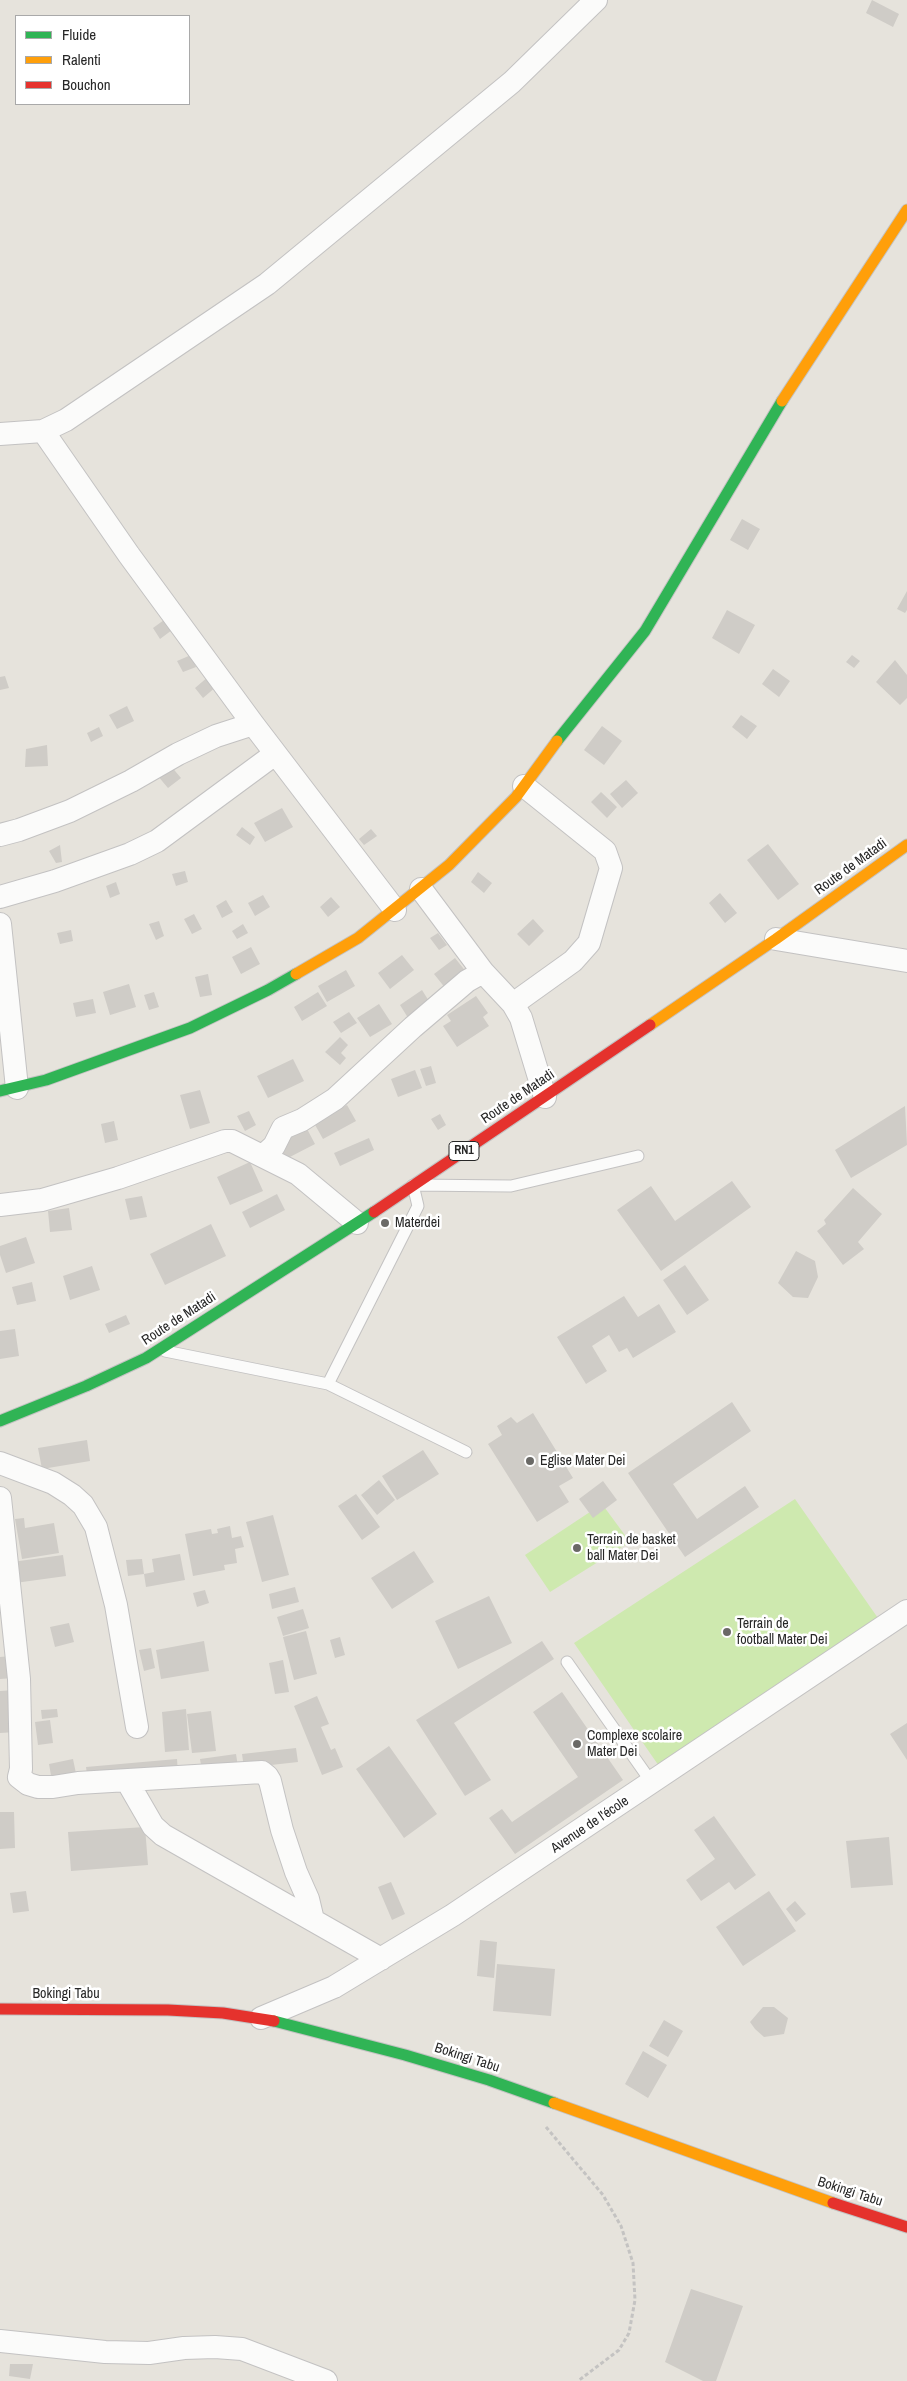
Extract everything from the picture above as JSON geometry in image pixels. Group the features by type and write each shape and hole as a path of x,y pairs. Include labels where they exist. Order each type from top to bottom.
{"main road":[{"path":"8,1090 190,1028 268,990 335,953 395,910 449,865 524,786 578,712 645,631 787,392 907,210"},
{"name":"Route de Matadi","path":"0,1421 86,1386 160,1350 357,1223 545,1097 776,939 907,845"},
{"name":"Bokingi Tabu","path":"0,2009 168,2010 223,2013 261,2018 405,2054 489,2080 759,2178 907,2227"}],"street":[{"path":"0,434 43,431 66,420 267,284 512,82 596,0"},
{"path":"43,431 129,555 275,754 395,910"},
{"path":"0,835 70,811 131,781 178,754 216,736 253,724"},
{"path":"0,896 55,881 130,854 157,841 275,754"},
{"path":"512,1004 572,961 589,942 611,868 605,851 524,786"},
{"path":"421,889 483,972 512,1004 521,1018 545,1097"},
{"path":"0,924 8,1090"},
{"path":"776,939 907,961"},
{"path":"263,1156 274,1146 283,1128 302,1120 335,1099 413,1027 467,981 483,972"},
{"path":"0,1205 42,1200 118,1178 225,1141 238,1143 298,1174 357,1223"},
{"path":"0,1463 53,1483 72,1494 83,1505 96,1527 116,1605 137,1727"},
{"path":"0,1498 19,1679 21,1768 18,1777 28,1784 38,1787 262,1772 267,1776 282,1830 296,1872 308,1899 313,1920"},
{"name":"Avenue de l'école","path":"261,2018 334,1987 453,1915 907,1611"},
{"path":"127,1781 153,1826 162,1835 381,1959"},
{"path":"0,2341 105,2352 149,2353 184,2348 216,2347 242,2349 326,2381"}],"lane":[{"path":"328,1384 418,1206 413,1185 511,1186 638,1156"},
{"path":"160,1350 328,1384 466,1452"},
{"path":"567,1662 652,1783"}],"path":[{"path":"540,2120 603,2195 621,2226 633,2263 635,2300 629,2333 620,2350 578,2381"}],"green space":[{"name":"Terrain de football Mater Dei","path":"795,1499 880,1621 661,1769 574,1643"},
{"name":"Terrain de basket ball Mater Dei","path":"602,1504 630,1542 550,1592 525,1555"}],"building":[{"path":"872,0 899,14 893,27 866,13"},
{"path":"742,519 760,529 748,550 730,540"},
{"path":"907,591 907,610 905,613 897,609"},
{"path":"727,610 755,625 739,654 712,638"},
{"path":"164,620 172,630 160,639 153,628"},
{"path":"191,655 196,667 183,672 177,661"},
{"path":"852,655 860,661 854,668 846,662"},
{"path":"895,660 907,675 907,698 900,705 876,682"},
{"path":"773,669 790,681 779,697 762,684"},
{"path":"5,676 9,688 0,690 0,677"},
{"path":"209,676 217,686 203,698 195,688"},
{"path":"127,706 134,721 117,729 109,715"},
{"path":"741,715 757,726 747,739 732,727"},
{"path":"602,726 622,741 604,765 584,750"},
{"path":"99,727 103,736 91,742 87,733"},
{"path":"47,745 48,766 25,767 26,749"},
{"path":"170,765 181,778 168,788 157,775"},
{"path":"626,780 638,793 622,808 610,794"},
{"path":"601,792 617,807 607,818 591,802"},
{"path":"282,808 293,827 265,842 254,823"},
{"path":"242,827 255,837 250,845 236,835"},
{"path":"371,829 377,836 364,845 359,839"},
{"path":"768,844 799,884 778,900 747,860"},
{"path":"60,845 62,862 56,863 49,851"},
{"path":"185,871 188,882 176,886 172,874"},
{"path":"478,872 492,883 484,893 471,882"},
{"path":"116,882 120,894 110,898 106,886"},
{"path":"720,893 737,913 725,923 709,903"},
{"path":"263,895 270,907 255,916 248,903"},
{"path":"331,897 340,907 328,917 320,907"},
{"path":"226,900 233,912 222,918 216,906"},
{"path":"194,914 202,929 192,934 184,919"},
{"path":"533,919 544,931 529,946 517,934"},
{"path":"159,921 164,936 156,940 149,924"},
{"path":"243,924 248,933 237,939 232,931"},
{"path":"71,930 73,941 60,944 57,933"},
{"path":"438,933 447,945 439,950 430,938"},
{"path":"251,947 260,964 241,974 232,957"},
{"path":"402,955 414,970 390,989 378,973"},
{"path":"455,958 467,973 446,989 434,974"},
{"path":"346,970 355,986 327,1002 318,986"},
{"path":"208,974 212,995 200,997 195,977"},
{"path":"129,984 136,1007 110,1015 103,992"},
{"path":"422,990 432,1006 410,1021 400,1005"},
{"path":"154,992 159,1007 149,1010 144,995"},
{"path":"318,992 327,1006 302,1021 294,1007"},
{"path":"476,996 488,1013 483,1017 489,1026 457,1047 443,1026 451,1021 447,1015"},
{"path":"93,999 96,1013 76,1017 73,1003"},
{"path":"379,1004 392,1024 370,1037 357,1018"},
{"path":"349,1012 357,1023 341,1033 333,1022"},
{"path":"340,1037 348,1045 341,1053 346,1058 340,1065 325,1052"},
{"path":"293,1059 304,1081 268,1098 257,1076"},
{"path":"431,1066 436,1083 426,1086 420,1069"},
{"path":"415,1070 422,1088 398,1097 391,1079"},
{"path":"200,1090 210,1123 190,1129 180,1095"},
{"path":"347,1105 356,1121 323,1139 314,1123"},
{"path":"905,1106 907,1145 851,1178 835,1150"},
{"path":"249,1111 256,1125 245,1131 237,1116"},
{"path":"440,1114 446,1125 438,1130 431,1119"},
{"path":"114,1121 118,1140 105,1143 101,1124"},
{"path":"306,1127 315,1144 286,1159 277,1142"},
{"path":"369,1138 374,1150 340,1166 334,1153"},
{"path":"250,1162 263,1191 230,1205 217,1177"},
{"path":"732,1181 751,1207 661,1271 617,1210 651,1186 675,1221"},
{"path":"853,1188 882,1214 858,1242 864,1249 843,1265 817,1231 826,1224 824,1220"},
{"path":"277,1194 285,1210 250,1228 242,1212"},
{"path":"142,1196 147,1217 130,1220 125,1199"},
{"path":"69,1208 72,1230 50,1232 48,1211"},
{"path":"211,1224 226,1256 165,1285 150,1254"},
{"path":"26,1237 35,1263 6,1273 0,1255 0,1246"},
{"path":"796,1251 815,1261 818,1277 808,1298 793,1297 778,1283"},
{"path":"685,1265 709,1300 687,1315 663,1280"},
{"path":"92,1266 100,1290 70,1300 63,1276"},
{"path":"32,1282 36,1301 17,1305 12,1287"},
{"path":"624,1296 638,1317 659,1304 676,1332 633,1358 627,1348 619,1352 609,1335 592,1346 607,1371 586,1384 557,1337"},
{"path":"126,1315 130,1324 109,1333 105,1324"},
{"path":"15,1329 19,1356 0,1359 0,1331"},
{"path":"732,1402 751,1431 673,1484 697,1519 745,1486 759,1507 685,1557 628,1473"},
{"name":"Eglise Mater Dei","path":"533,1413 573,1478 559,1486 569,1502 537,1522 488,1444 502,1435 497,1426 511,1417 517,1423"},
{"path":"87,1440 90,1461 42,1469 38,1448"},
{"path":"423,1450 439,1474 397,1500 382,1476"},
{"path":"379,1480 395,1500 377,1515 361,1495"},
{"path":"603,1481 617,1500 593,1518 579,1499"},
{"path":"356,1494 380,1527 362,1540 338,1506"},
{"path":"273,1515 289,1575 262,1582 246,1522"},
{"path":"24,1518 25,1528 54,1523 59,1553 22,1559 15,1519"},
{"path":"230,1526 232,1538 241,1536 244,1547 235,1549 237,1563 224,1565 225,1570 193,1576 185,1534 211,1529 212,1534 218,1533 217,1529"},
{"path":"414,1551 434,1582 392,1609 371,1578"},
{"path":"180,1554 185,1580 146,1587 144,1574 154,1572 152,1559"},
{"path":"63,1555 66,1576 15,1583 12,1562"},
{"path":"142,1559 144,1574 128,1576 126,1560"},
{"path":"295,1587 299,1602 272,1609 269,1594"},
{"path":"205,1590 209,1603 197,1607 193,1593"},
{"path":"489,1596 512,1643 458,1669 435,1621"},
{"path":"303,1609 309,1628 283,1636 277,1617"},
{"path":"69,1623 74,1642 55,1647 50,1627"},
{"path":"306,1631 317,1674 294,1680 283,1637"},
{"path":"340,1637 345,1655 335,1658 330,1640"},
{"path":"204,1641 209,1671 161,1679 156,1650"},
{"path":"542,1641 554,1659 454,1723 491,1780 465,1796 416,1720"},
{"path":"151,1648 155,1668 144,1671 139,1650"},
{"path":"11,1656 13,1678 0,1679 0,1657"},
{"path":"283,1660 289,1692 275,1694 269,1663"},
{"path":"14,1690 16,1732 0,1733 0,1691"},
{"name":"Complexe scolaire Mater Dei","path":"562,1692 623,1780 515,1854 489,1818 502,1809 512,1822 578,1777 533,1712"},
{"path":"317,1696 329,1724 321,1727 331,1750 335,1748 343,1767 322,1775 294,1706"},
{"path":"57,1709 58,1717 42,1719 41,1710"},
{"path":"186,1709 189,1750 165,1752 162,1712"},
{"path":"211,1711 216,1751 192,1753 187,1714"},
{"path":"50,1720 53,1743 38,1745 35,1722"},
{"path":"907,1723 907,1760 890,1734"},
{"path":"389,1746 437,1814 404,1838 356,1769"},
{"path":"296,1748 298,1762 244,1768 242,1754"},
{"path":"236,1754 238,1767 202,1771 200,1759"},
{"path":"73,1759 78,1783 53,1787 49,1764"},
{"path":"177,1759 178,1773 88,1781 86,1767"},
{"path":"0,1812 14,1812 15,1848 0,1849"},
{"path":"714,1816 756,1875 735,1890 729,1882 701,1901 686,1880 715,1859 694,1830"},
{"path":"145,1827 148,1865 71,1871 68,1832"},
{"path":"889,1837 893,1885 851,1888 846,1841"},
{"path":"391,1882 405,1914 392,1920 378,1887"},
{"path":"26,1891 29,1911 13,1913 10,1893"},
{"path":"769,1891 796,1931 743,1966 716,1927"},
{"path":"795,1901 806,1914 796,1922 786,1909"},
{"path":"480,1940 497,1942 494,1978 477,1976"},
{"path":"497,1964 555,1969 551,2016 493,2011"},
{"path":"763,2007 774,2007 788,2018 784,2034 764,2037 755,2029 750,2022"},
{"path":"664,2020 683,2031 668,2057 649,2046"},
{"path":"643,2051 667,2065 648,2098 625,2084"},
{"path":"691,2289 743,2306 716,2381 703,2381 665,2362"},
{"path":"10,2364 33,2364 30,2379 9,2376"}],"traffic: fast":[{"path":"557,741 645,631 782,401"},
{"path":"0,1091 46,1080 190,1028 268,990 296,974"},
{"path":"0,1421 86,1386 146,1358 374,1212"},
{"path":"274,2021 405,2055 489,2080 554,2103"}],"traffic: slow":[{"path":"782,401 907,210"},
{"path":"296,974 358,938 449,865 516,797 557,741"},
{"path":"650,1025 776,939 907,845"},
{"path":"554,2103 833,2203"}],"traffic: jam":[{"path":"374,1212 650,1025"},
{"path":"0,2009 168,2010 223,2013 274,2021"},
{"path":"833,2203 907,2227"}],"place":[{"name":"Materdei","path":"385,1223"},
{"name":"Eglise Mater Dei","path":"530,1461"},
{"name":"Terrain de basket ball Mater Dei","path":"577,1548"},
{"name":"Terrain de football Mater Dei","path":"727,1632"},
{"name":"Complexe scolaire Mater Dei","path":"577,1744"}]}
